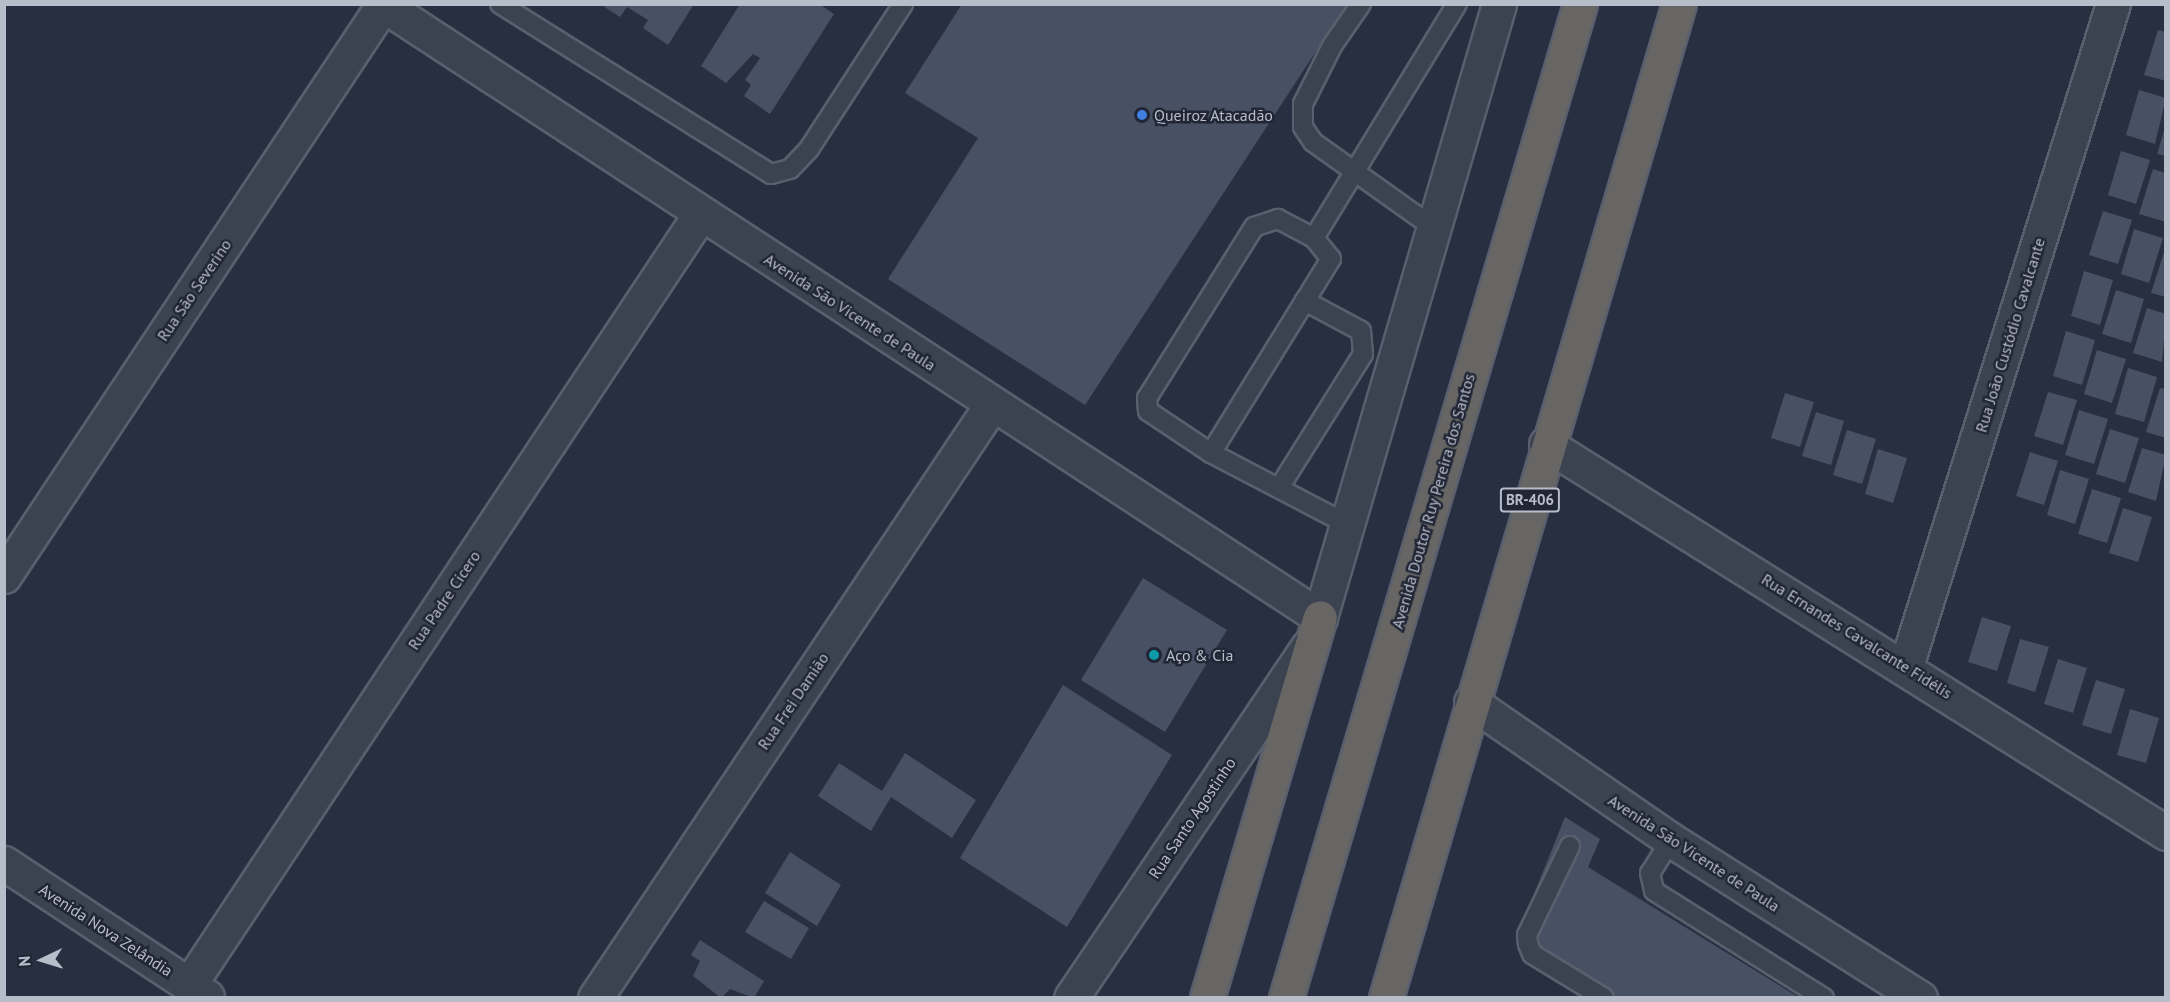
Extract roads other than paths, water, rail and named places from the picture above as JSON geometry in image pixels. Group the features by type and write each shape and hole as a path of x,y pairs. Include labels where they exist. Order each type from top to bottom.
{"highway":[{"name":"Avenida Doutor Ruy Pereira dos Santos","path":"1286,998 1580,4"},
{"name":"BR-406","path":"1386,998 1546,444 1679,4"},
{"path":"1208,998 1316,628"}],"street":[{"name":"Rua Santo Agostinho","path":"1071,998 1316,628 1499,4"},
{"name":"Rua João Custódio Cavalcante","path":"1906,666 2113,4"},
{"name":"Avenida São Vicente de Paula","path":"383,5 699,216 992,404 1316,628"},
{"name":"Rua São Severino","path":"4,576 383,5"},
{"name":"Rua Padre Cícero","path":"199,991 699,216"},
{"name":"Rua Frei Damião","path":"595,998 992,404"},
{"name":"Rua Ernandes Cavalcante Fidélis","path":"1546,444 1906,666 2166,833"},
{"name":"Avenida São Vicente de Paula","path":"1471,702 1671,840 1920,998"},
{"name":"Avenida Nova Zelândia","path":"4,864 199,991"}],"lane":[{"path":"500,4 771,174 790,170 808,149 903,4"},
{"path":"1360,4 1332,46 1303,104 1303,127 1313,142 1434,228"},
{"path":"1314,238 1457,4"},
{"path":"1211,453 1331,259 1314,238 1278,219 1254,227 1147,398 1156,420 1211,453 1347,524"},
{"path":"1279,488 1363,354 1361,331 1305,301"},
{"path":"1671,840 1650,873 1654,891 1824,998"},
{"path":"1570,846 1527,935 1528,944 1532,954 1604,998"}],"place":[{"name":"Queiroz Atacadão","path":"1142,115"},
{"name":"Aço & Cia","path":"1154,655"}]}
